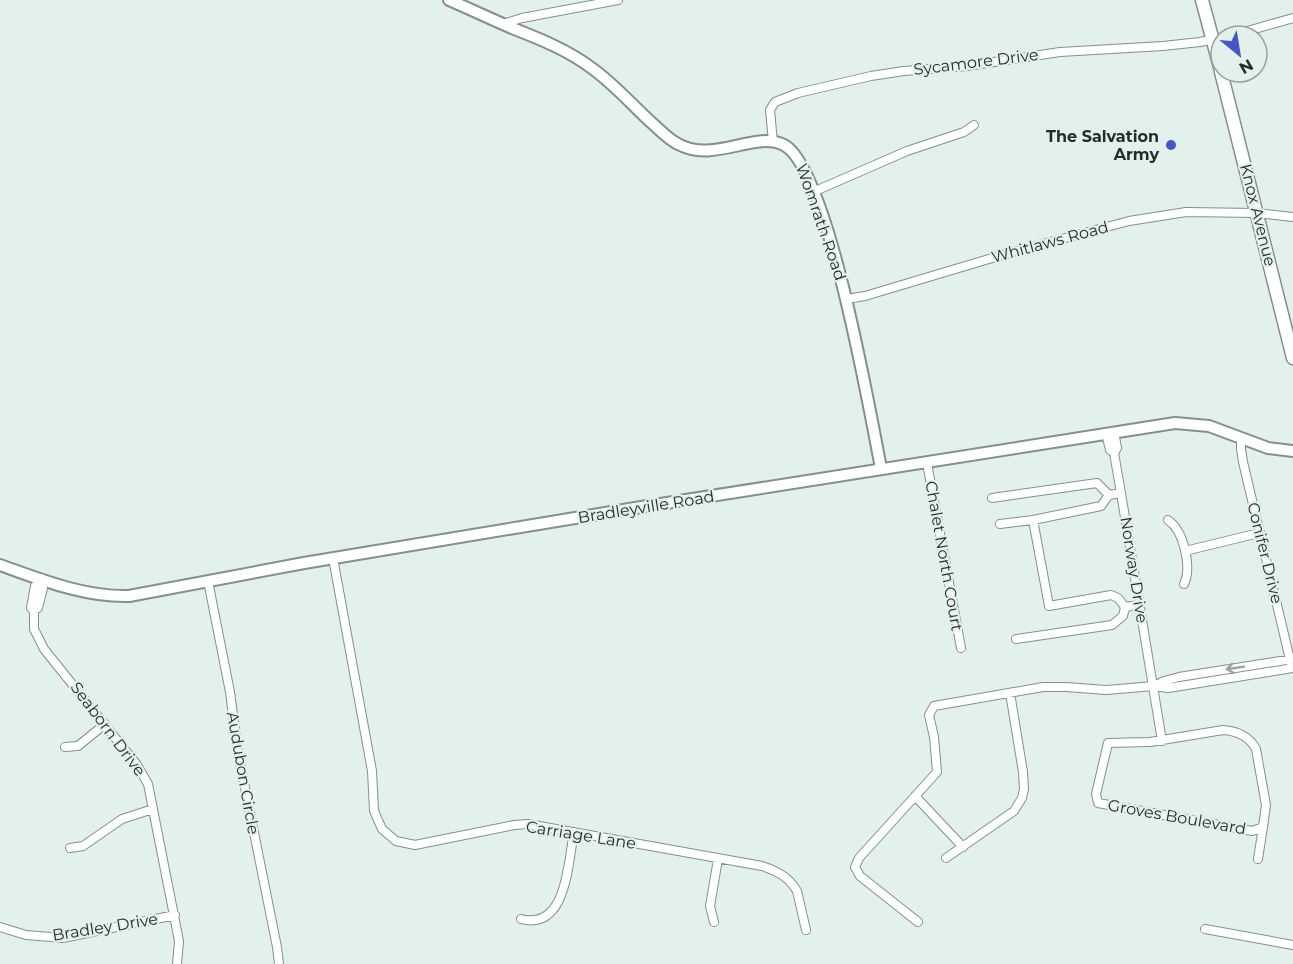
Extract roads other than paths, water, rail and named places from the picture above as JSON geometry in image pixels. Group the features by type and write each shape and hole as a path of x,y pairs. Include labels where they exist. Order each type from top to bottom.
{"main road":[{"name":"Knox Avenue","path":"1202,0 1211,24"},
{"name":"Knox Avenue","path":"1224,84 1293,358"}],"street":[{"path":"449,0 581,60 605,79 666,136 684,147 698,151 717,150 773,141"},
{"path":"504,24 522,18 618,0"},
{"path":"1269,25 1293,18"},
{"name":"Sycamore Drive","path":"773,141 770,110 773,104 808,91 904,70 967,66 1060,52 1209,40"},
{"path":"813,192 898,154 964,132 974,125"},
{"name":"Womrath Road","path":"773,141 786,146 796,155 805,170 813,192 847,299 881,468"},
{"name":"Whitlaws Road","path":"847,299 865,296 1009,253 1130,221 1186,212 1257,213 1293,217"},
{"name":"Bradleyville Road","path":"0,565 40,581 81,591 115,596 141,594 333,558 881,468 927,463 1175,423 1209,426 1274,449 1293,452"},
{"name":"Norway Drive","path":"1110,432 1117,448 1114,453 1154,686"},
{"name":"Conifer Drive","path":"1241,438 1240,449 1292,668"},
{"name":"Chalet North Court","path":"927,463 961,648"},
{"path":"992,498 1097,483 1109,495"},
{"path":"1000,524 1033,520 1101,506 1109,495 1122,493"},
{"path":"1033,520 1049,606 1111,595 1118,598 1125,607"},
{"path":"1168,520 1178,530 1185,551 1188,570 1185,584"},
{"path":"1185,551 1259,533"},
{"name":"Carriage Lane","path":"333,558 370,759 374,786 374,811 382,829 396,841 415,845 521,824 762,866 784,876 797,891 806,930"},
{"name":"Seaborn Drive","path":"40,581 35,586 31,608 38,639 143,773 153,808 175,915 179,941 177,964"},
{"name":"Audubon Circle","path":"208,581 230,692 238,753 278,946 279,964"},
{"path":"1125,607 1139,605"},
{"path":"1016,639 1112,625 1123,616 1125,607"},
{"path":"1154,686 1179,677 1291,659"},
{"path":"918,922 860,876 855,867 859,858 933,778 938,769 929,715 932,708 1043,687 1106,690 1154,686 1168,688 1292,668"},
{"path":"1154,686 1162,741"},
{"path":"946,858 1014,811 1022,798 1023,771 1010,693"},
{"path":"65,747 78,746 105,724"},
{"name":"Groves Boulevard","path":"1258,860 1263,827 1265,797 1259,757 1252,742 1238,733 1223,730 1162,741 1108,744 1096,794 1098,803 1252,831 1263,827"},
{"path":"915,796 963,847"},
{"path":"70,848 83,846 122,819 153,808"},
{"path":"521,919 539,920 548,915 558,903 574,832"},
{"path":"714,922 710,906 718,859"},
{"name":"Bradley Drive","path":"0,927 26,935 63,938 175,915"},
{"path":"1205,929 1293,945"}],"place":[{"name":"The Salvation Army","path":"1171,145"}]}
